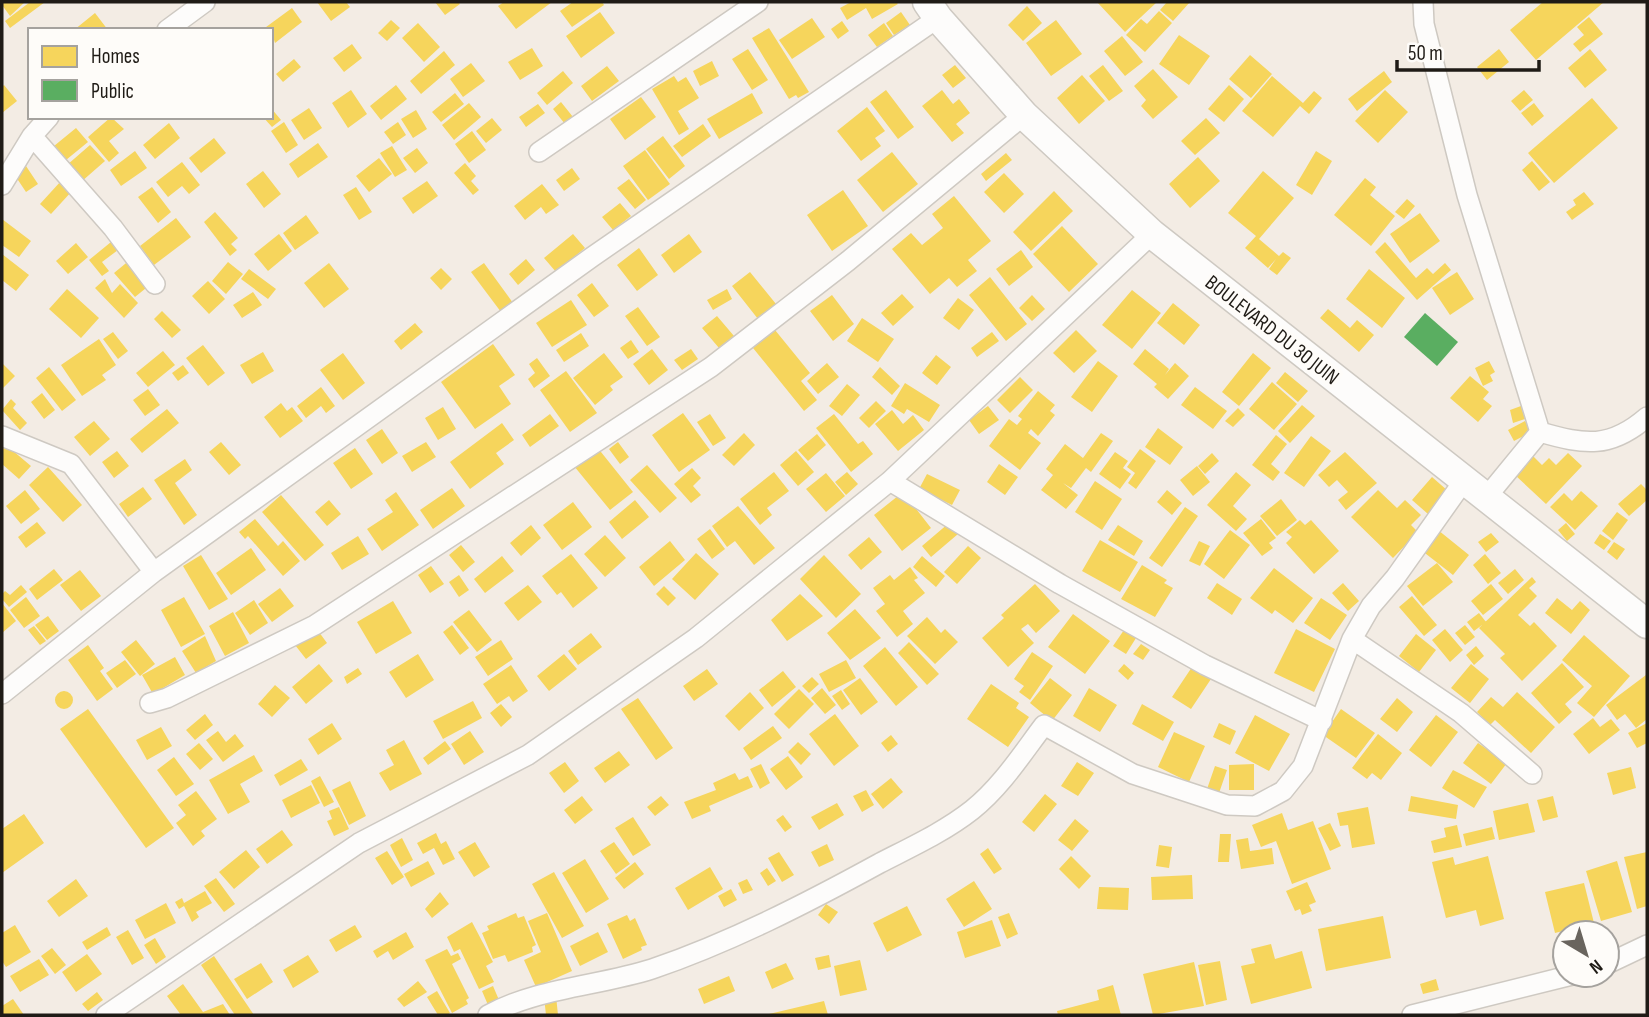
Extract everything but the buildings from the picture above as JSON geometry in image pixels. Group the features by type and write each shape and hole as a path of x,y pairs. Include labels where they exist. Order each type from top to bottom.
{"street":[{"path":"170,28 205,2"},
{"path":"539,152 758,2"},
{"path":"1423,2 1424,24 1467,195 1540,432"},
{"path":"2,694 153,572 932,10"},
{"name":"BOULEVARD DU 30 JUIN","path":"932,10 1024,115 1152,234 1647,624"},
{"path":"150,703 167,698 315,625 712,367 848,261 1024,115"},
{"path":"2,185 32,136 47,119"},
{"path":"32,136 113,228 155,284"},
{"path":"106,1015 359,843 528,755 695,638 890,481 1152,234"},
{"path":"1540,432 1586,444 1629,433 1647,417"},
{"path":"488,1015 533,998 652,969 773,918 862,873 948,827 972,810 992,792 1044,725 1133,774 1227,805 1255,806 1283,791 1303,766 1352,639 1371,606 1474,490 1540,432"},
{"path":"2,436 71,464 153,572"},
{"path":"890,481 1060,584 1205,665 1322,721"},
{"path":"1352,639 1461,713 1532,774"},
{"path":"1621,957 1647,945"},
{"path":"1412,1015 1551,980"}]}
